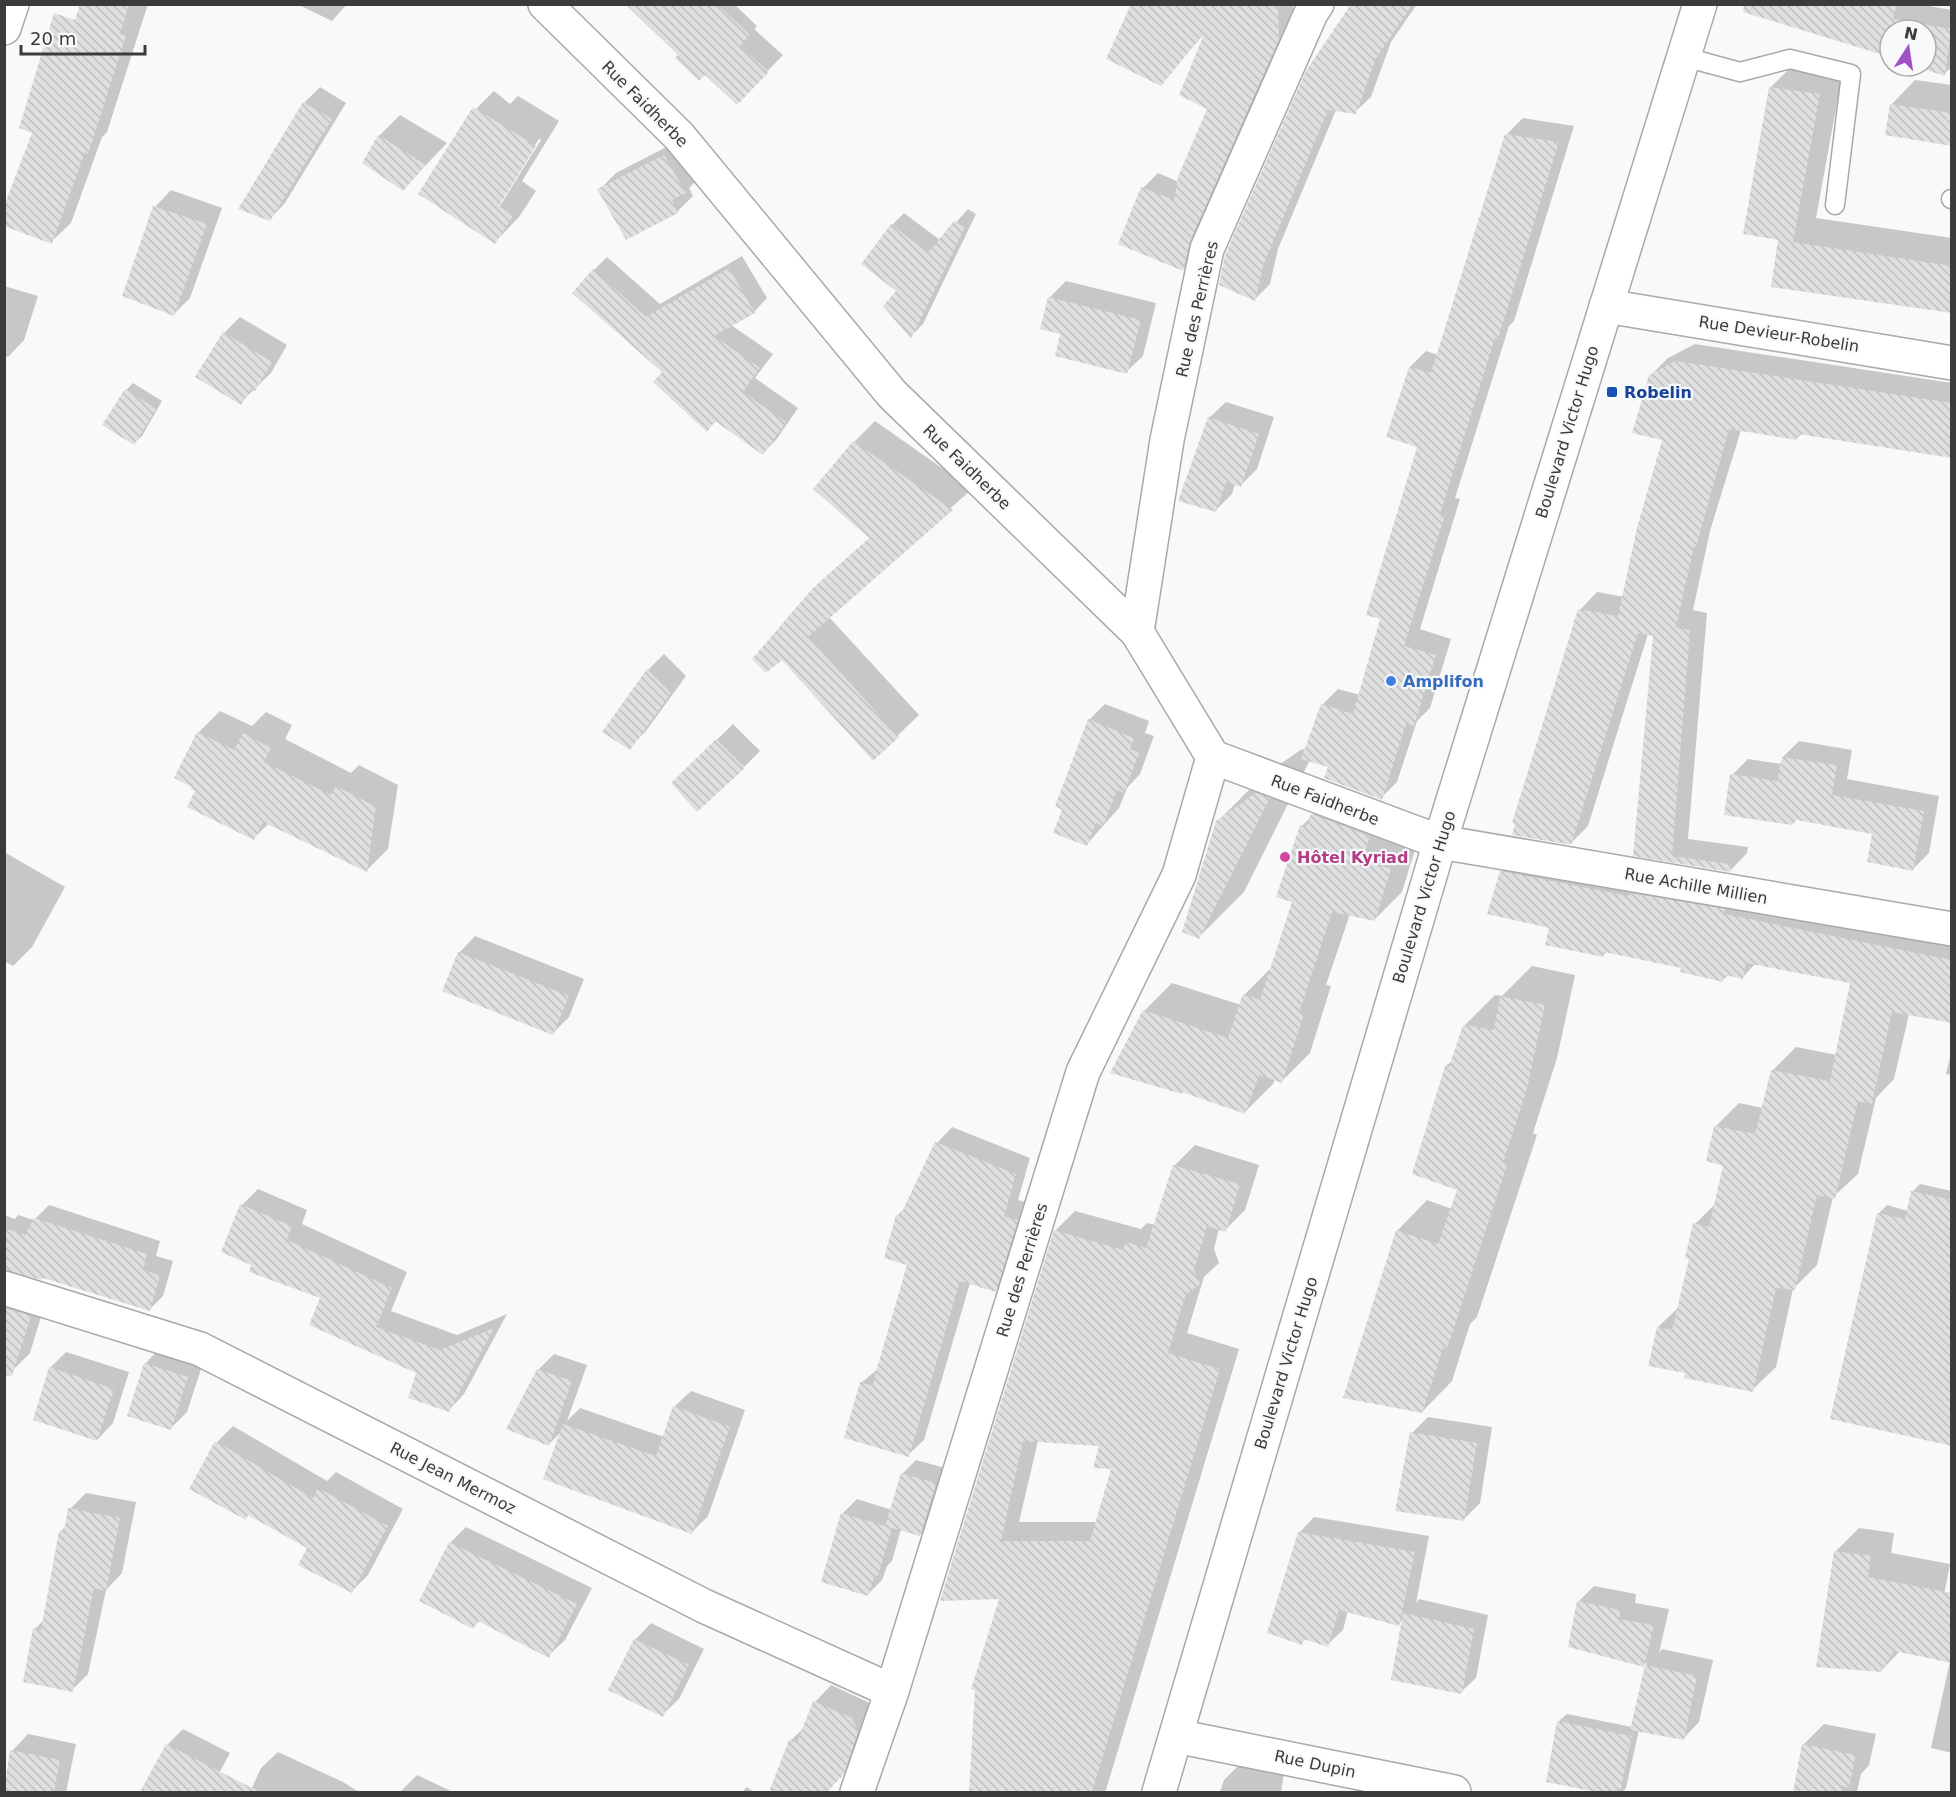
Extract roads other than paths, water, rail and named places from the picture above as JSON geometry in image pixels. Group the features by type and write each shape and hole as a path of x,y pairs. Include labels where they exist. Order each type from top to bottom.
{"street":[{"path":"4,28 12,4"},
{"name":"Boulevard Victor Hugo","path":"1159,1792 1440,842 1700,4"},
{"name":"Rue Faidherbe","path":"549,6 679,136 892,394 1137,632 1213,757 1440,842"},
{"name":"Rue des Perrières","path":"1137,632 1167,440 1208,249 1313,7"},
{"name":"Rue Devieur-Robelin","path":"1606,306 1952,363"},
{"name":"Rue des Perrières","path":"856,1792 892,1691 1083,1072 1179,876 1213,757"},
{"name":"Rue Achille Millien","path":"1440,842 1952,929"},
{"name":"Rue Jean Mermoz","path":"4,1288 200,1349 704,1606 892,1691"},
{"name":"Rue Dupin","path":"1176,1736 1454,1792"}],"lane":[{"path":"1685,57 1740,72 1790,59 1851,75 1835,205"}],"place":[{"name":"Robelin","path":"1612,392"},
{"name":"Amplifon","path":"1391,681"},
{"name":"Hôtel Kyriad","path":"1285,857"}]}
